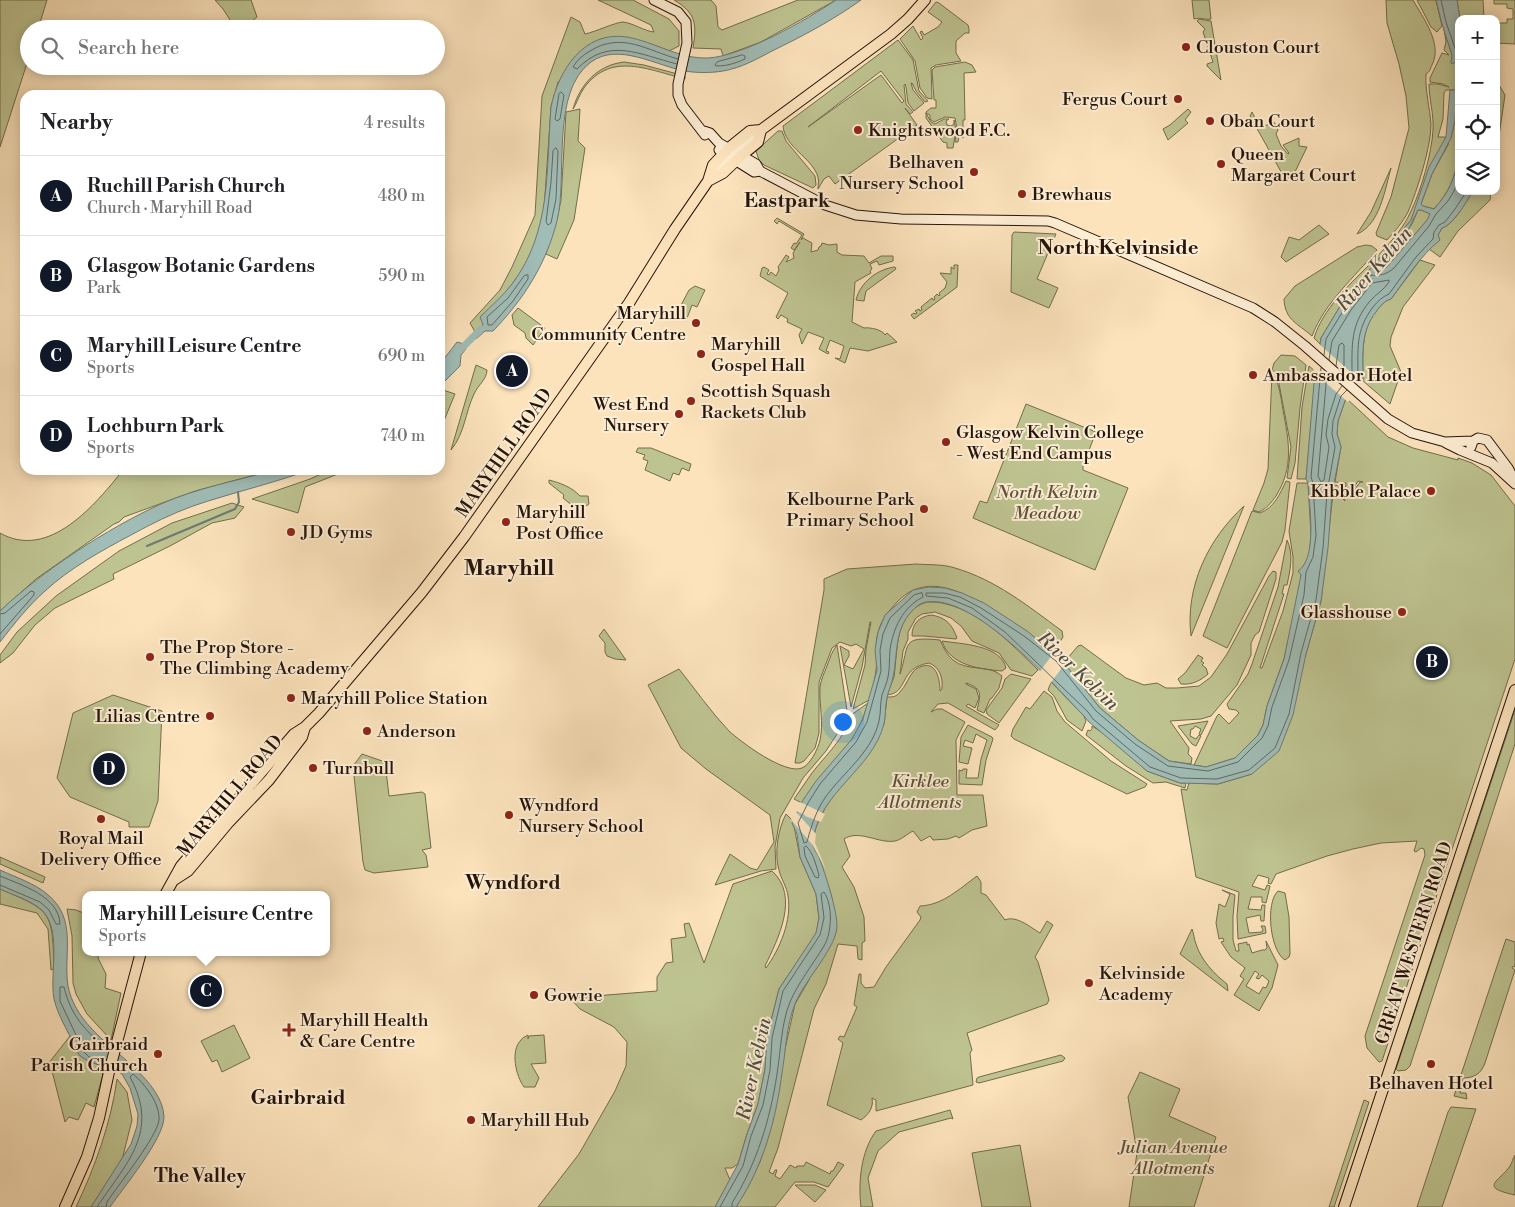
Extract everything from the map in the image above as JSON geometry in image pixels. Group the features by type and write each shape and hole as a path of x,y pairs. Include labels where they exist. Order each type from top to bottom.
{"main road":[{"path":"654,0 678,12 686,22 687,42 678,84 678,95 682,105 704,131 710,133 732,155 756,164 760,171 825,205 856,215 901,219 1053,222 1253,308 1275,322 1305,346 1384,415 1409,431 1444,442 1495,465 1515,483"},
{"name":"MARYHILL ROAD","path":"168,891 181,866 294,734 305,727 408,608 459,544 629,303 680,221 708,182 723,173 732,155 758,142 761,130 890,34 925,0"},
{"path":"1444,442 1473,441 1482,437 1487,440 1508,468 1515,483"},
{"path":"1473,441 1471,447 1477,456"},
{"path":"1477,456 1487,454 1490,445"},
{"name":"GREAT WESTERN ROAD","path":"1344,1207 1515,690"},
{"path":"65,1207 87,1156 99,1118 109,1072 140,956"}],"green space":[{"path":"0,0 47,0 41,20 20,20 20,75 23,75 0,147"},
{"path":"215,0 251,0 257,17 253,20 230,20"},
{"path":"598,0 633,0 669,19 679,31 679,46 669,51 627,38 601,39 558,82 551,107 544,209 533,250 523,269 483,325 475,332 470,323 500,290 535,215 542,96 571,17 580,22 585,34 623,22 654,32 651,25"},
{"path":"674,0 711,0 716,6 718,27 722,30 798,0 836,0 761,42 723,56 721,49 693,48 695,26 693,20 687,10"},
{"path":"1192,0 1209,0 1211,19 1194,19"},
{"path":"1386,0 1413,0 1430,31 1435,49 1435,57 1426,74 1431,125 1426,157 1408,212 1387,240 1377,236 1376,233 1391,197 1409,128 1406,96 1387,23"},
{"path":"1417,0 1436,0 1442,26 1437,32 1431,27"},
{"path":"1457,0 1483,0 1484,15 1459,15"},
{"path":"1494,0 1515,0 1515,44 1500,43 1500,23 1507,23 1507,19 1513,19 1513,9 1507,8 1507,4 1494,4"},
{"path":"936,2 968,25 969,33 965,33 956,41 956,53 961,61 936,65 931,68 932,99 927,98 920,88 915,61 900,39 913,26 921,40 923,38 920,32 922,31 924,35 938,27 942,22 928,12"},
{"path":"1199,19 1211,21 1221,80 1207,66 1207,64 1213,62 1203,32 1205,29 1197,21"},
{"path":"1444,29 1455,59 1455,90 1446,90 1444,93 1443,119 1438,137 1446,137 1411,220 1342,303 1321,338 1320,344 1314,338 1323,317 1345,290 1392,240 1403,226 1415,203 1431,149 1433,118 1429,84 1449,87 1443,84 1430,82 1430,78 1442,53 1449,55 1444,50 1446,42"},
{"name":"Knightswood F.C.","path":"898,40 913,60 919,91 928,101 925,102 911,83 913,90 924,103 914,111 908,103 905,84 906,104 913,112 910,114 905,108 917,125 835,184 829,176 824,179 818,189 818,178 815,170 793,147 785,134 783,126","holes":["881,71 904,101 902,103 881,75 808,127"]},
{"path":"624,62 644,65 685,76 685,79 631,66 606,70 595,77 584,88 573,109 580,92 591,77 606,67"},
{"path":"965,62 972,65 976,72 964,73 965,120 963,120 963,138 959,136 958,142 955,142 957,129 955,118 945,117 934,122 930,119 930,115 926,113 931,108 936,108 932,70 935,67"},
{"path":"1500,87 1505,95 1500,129"},
{"path":"1455,97 1455,171 1453,178 1448,190 1434,209 1423,206 1421,204 1432,174 1448,145"},
{"path":"580,109 578,141 585,148 574,220 557,259 546,254 561,200 566,112"},
{"path":"1188,109 1191,112 1185,120 1188,123 1168,140 1163,129"},
{"path":"1252,112 1260,128 1274,122 1278,130 1276,134 1281,146 1288,154 1283,145 1299,138 1299,146 1307,147 1293,176 1286,179 1284,177 1250,116"},
{"path":"926,113 931,122 935,124 944,119 949,119 946,121 947,125 951,126 954,124 954,120 956,130 953,148 947,148 947,143 943,142 926,118"},
{"path":"778,131 782,131 786,141 815,176 816,185 813,188 764,165 759,160 756,151"},
{"path":"1391,168 1384,196 1376,215 1365,229 1357,234 1371,212"},
{"path":"1470,195 1491,195 1490,200 1458,231 1440,257 1429,249 1439,240 1438,235 1442,228 1455,218"},
{"path":"1418,210 1431,214 1407,244 1405,243 1408,239 1403,236 1412,224"},
{"path":"777,218 804,234 801,240 803,238 812,243 811,252 818,250 822,243 829,245 837,244 837,252 842,255 864,256 869,263 881,256 893,256 893,261 879,265 877,261 870,264 871,273 855,282 852,322 864,328 879,330 885,335 887,333 897,342 868,351 850,348 845,363 835,358 840,359 844,346 830,340 826,351 829,352 828,354 819,349 824,338 808,332 802,344 799,335 802,329 787,322 788,319 781,315 778,319 776,317 788,293 760,276 764,267 769,270 767,274 769,275 771,272 776,276 779,270 778,267 786,255 789,257 786,262 794,258 793,253 800,242 794,250 791,248 802,235 779,221 777,224 774,221"},
{"path":"1319,225 1329,234 1286,262 1281,257 1289,237 1299,240"},
{"path":"1014,232 1056,234 1037,279 1058,288 1049,308 1011,292 1012,235"},
{"path":"1372,246 1377,250 1332,301 1312,336 1289,317 1284,299 1295,286 1357,247"},
{"path":"1420,260 1435,265 1403,307 1391,337 1390,346 1401,372 1390,404 1363,381 1365,336 1367,327 1376,311 1384,302 1391,299"},
{"path":"954,265 958,265 957,287 914,319 911,315 917,313 915,311 922,310 921,307 932,298 933,300 935,299 934,297 937,294 940,295 939,293 945,288 947,282 940,273 951,274 951,267 954,269"},
{"path":"895,267 896,269 866,291 864,301 856,300 861,288 870,278 888,268"},
{"path":"695,286 705,290 697,307 692,305 686,321 680,317 678,311 689,290"},
{"path":"518,308 545,328 533,345 526,338 525,333 514,325 512,315"},
{"path":"1281,355 1295,356 1306,365 1295,463 1291,479 1287,478 1291,447 1277,373 1272,370 1274,363"},
{"path":"476,365 487,370 487,373 474,394 462,430 451,450"},
{"path":"1309,366 1316,372 1306,479 1297,479 1302,407"},
{"path":"1272,373 1279,390 1285,422 1288,464 1286,475 1276,496 1269,505 1259,512 1253,510 1268,469"},
{"path":"445,391 455,394 445,418"},
{"path":"1346,398 1388,437 1413,448 1472,463 1491,475 1515,506 1515,659 1382,1061 1379,1062 1367,1048 1365,1036 1425,855 1424,849 1421,848 1416,852 1414,851 1417,841 1381,843 1327,856 1276,874 1271,884 1268,883 1269,878 1258,875 1252,886 1265,890 1267,885 1270,886 1266,903 1262,902 1262,897 1251,897 1248,909 1261,910 1262,905 1265,905 1264,921 1261,921 1260,915 1246,918 1249,933 1262,932 1261,926 1265,926 1266,933 1238,939 1239,892 1196,877 1181,789 1187,790 1189,783 1218,784 1252,774 1306,654 1321,601 1334,485 1342,486 1342,498 1345,501 1344,495 1352,493 1360,482 1363,482 1358,481 1352,491 1345,492 1346,483 1335,482 1341,447 1337,434 1338,421"},
{"name":"North Kelvin Meadow","path":"1026,404 1096,432 1083,470 1128,488 1095,570 973,518 980,501 987,503"},
{"path":"638,448 651,448 691,464 689,471 682,468 679,475 673,473 670,481 645,470 648,461 643,459 645,455 636,452"},
{"path":"119,475 255,475 195,491 124,517 36,579 0,611 0,533 18,540 36,540 53,534 70,525 99,498"},
{"path":"319,475 335,475 305,487 298,513 252,499"},
{"path":"549,480 570,488 580,496 588,496 589,504 583,508 574,507 563,498 564,495 549,483"},
{"path":"1286,481 1290,482 1282,542 1227,648 1203,636 1252,511 1260,513 1269,508 1276,500"},
{"path":"1297,483 1308,483 1311,535 1309,557 1302,568 1299,594 1284,659 1267,706 1263,725 1258,735 1235,758 1206,767 1194,765 1217,716 1219,714 1229,724 1239,713 1236,710 1229,709 1227,704 1248,674 1252,664 1278,587 1287,540 1291,557 1287,585 1284,585 1282,594 1284,594 1260,668 1262,668 1283,611 1293,573 1293,557 1289,531"},
{"path":"232,503 244,507 235,518 212,523 113,574 114,579 55,608 35,625 13,653 0,663 0,655 17,632 56,596 119,551 172,523"},
{"path":"1244,506 1191,636 1192,600 1202,565 1220,533"},
{"path":"916,564 941,565 984,579 1037,612 1062,631 1063,637 1056,647 1051,650 982,604 954,590 925,587 911,591 898,601 881,624 876,642 876,674 869,700 853,709 865,665 871,622 862,667 851,707 840,646 849,651 849,656 844,665 853,669 864,649 856,644 851,646 840,642 832,648 819,682 819,733 815,748 804,761 795,763 824,590 824,579 847,569"},
{"path":"1273,571 1276,572 1276,579 1259,632 1251,643 1251,655 1237,685 1211,716 1201,719 1170,721 1189,748 1188,754 1192,758 1191,764 1169,761 1138,740 1100,708 1065,665 1068,661 1066,660 1081,645 1126,678 1144,685 1157,683 1166,688 1199,686 1211,677 1227,654"},
{"name":"Kirklee Allotments","path":"927,602 944,603 960,608 985,622 1038,670 1032,676 1011,670 999,653 972,641 961,626 951,618 935,612 922,614 916,618 908,632 900,674 909,644 918,639 927,639 940,640 949,656 959,664 991,670 1002,676 999,688 990,699 984,713 977,710 980,697 978,690 966,683 976,689 979,698 975,708 968,704 966,706 999,725 995,730 948,703 938,704 931,712 942,709 965,722 956,740 957,795 983,795 987,826 972,830 959,838 956,836 948,839 933,840 930,836 921,841 913,831 895,841 882,841 863,836 850,836 844,839 850,856 842,867 854,887 864,917 865,941 862,943 862,960 858,959 857,946 838,944 826,984 814,1009 778,1148 769,1172 773,1174 777,1170 775,1176 780,1179 790,1165 796,1168 797,1166 804,1166 806,1162 830,1174 838,1162 844,1165 828,1187 814,1182 795,1182 775,1207 736,1207 760,1162 795,1004 809,980 832,898 819,858 812,844 816,827 834,794 860,765 884,724 887,697 897,695 914,671 923,666 932,667 935,670 940,691 942,689 940,673 936,667 929,663 912,670 898,690 887,695 894,677 897,644 903,623 908,614 916,607"},
{"path":"932,615 948,622 957,638 912,636 913,628 917,621"},
{"path":"604,629 626,660 607,656 605,643 599,636"},
{"path":"942,641 989,650 1003,660 1006,668 1002,671 967,665 952,656"},
{"path":"837,645 848,717 826,751 803,778 780,818 775,847 776,869 761,871 715,885 730,854 750,868 757,870 774,842 770,815 706,769 681,748 648,685 679,669 716,716 735,736 764,756 785,767 802,768 811,760 819,744 822,727 820,684 831,655"},
{"path":"1198,655 1203,658 1201,661 1204,663 1202,665 1206,668 1208,674 1196,682 1181,684 1178,679 1185,673"},
{"path":"1011,674 1031,679 999,723 987,714 986,710 1002,688 1005,679"},
{"path":"1051,682 1084,716 1086,721 1082,731 1067,720 1054,696 1048,690"},
{"path":"1044,691 1052,697 1057,711 1065,722 1111,761 1147,784 1145,787 1127,794 1014,739 1011,736 1013,729 1026,707 1030,709"},
{"path":"113,695 162,711 158,801 149,827 129,827 129,822 70,797 57,778 73,713"},
{"path":"868,703 862,721 846,747 802,803 794,799 812,773 840,739 851,715"},
{"path":"1515,710 1515,744 1410,1066 1406,1070 1398,1071 1396,1069"},
{"path":"1208,721 1201,735 1199,734 1201,729 1195,726 1191,729 1190,736 1196,739 1199,735 1201,736 1196,746 1192,744 1178,726"},
{"path":"968,725 993,739 986,760 982,785 959,784 959,770 967,769 966,778 978,778 987,740 976,734 973,743 965,740 963,746 972,748 968,764 959,762 961,737"},
{"path":"1092,726 1106,735 1147,771 1180,783 1186,783 1185,788 1166,782 1153,783 1126,766 1086,735 1088,730 1092,729"},
{"path":"362,754 385,762 389,796 422,792 425,794 431,848 422,850 426,855 428,867 374,873 365,870 353,766"},
{"path":"786,814 793,821 800,857 816,894 819,918 816,934 779,989 767,1037 765,1069 758,1104 738,1164 732,1168 725,1168 730,1180 715,1207 538,1207 579,1154 615,1091 626,1066 627,1042 614,1027 580,1009 570,998 657,991 657,977 666,963 673,962 671,939 686,937 684,924 689,923 704,963 733,884 772,871 780,881 785,893 786,905 780,931 765,966 766,968 784,934 788,915 787,893 780,873 777,856 779,834"},
{"path":"0,857 45,877 43,883 0,864"},
{"path":"977,876 981,882 981,893 986,895 1005,920 1018,920 1040,933 1047,921 1053,925 1035,957 1049,1000 1047,1004 967,1033 972,1050 970,1053 973,1085 876,1111 876,1100 872,1098 870,1111 861,1120 827,1105 843,1043 838,1039 840,1036 844,1037 857,1007 854,1005 859,974 861,974 861,983 865,988 874,987 920,920 921,917 917,912 920,906 936,903 957,891"},
{"path":"0,889 31,903 46,916 50,924 52,936 54,969 51,970 48,929 37,913 0,904"},
{"path":"1222,890 1235,895 1233,940 1236,951 1239,951 1238,944 1247,942 1252,953 1265,950 1267,948 1266,941 1278,965 1272,988 1259,1011 1234,995 1244,979 1240,976 1245,968 1231,957 1221,942 1224,941 1223,938 1219,939 1216,923 1219,904 1225,907 1230,894","holes":["1255,971 1259,974 1256,978 1259,979 1262,975 1269,981 1266,988 1263,987 1259,994 1246,986"]},
{"path":"1278,891 1285,893 1289,917 1290,954 1285,960 1276,947 1271,927 1272,906"},
{"path":"67,909 82,912 82,956 98,956 106,974 105,988 121,993 111,1040 87,1014 76,994 73,983 72,936"},
{"path":"1192,929 1201,956 1227,984 1228,991 1180,954"},
{"path":"1506,939 1515,942 1515,967 1513,966 1512,968 1515,970 1485,1063 1477,1075 1463,1078 1460,1093 1466,1093 1467,1099 1454,1096"},
{"path":"234,1025 250,1058 222,1072 217,1060 212,1062 201,1041"},
{"path":"528,1035 528,1039 529,1036 544,1035 546,1063 531,1064 539,1078 535,1087 524,1087 515,1064 518,1045"},
{"path":"70,1036 82,1057 105,1067 94,1107 86,1103 78,1120 69,1117 65,1122 53,1075 48,1064"},
{"path":"1061,1055 1065,1058 1063,1061 979,1083 976,1082 979,1077"},
{"name":"Julian Avenue Allotments","path":"1140,1072 1180,1089 1169,1116 1216,1137 1194,1207 1129,1207 1137,1153 1128,1097"},
{"path":"117,1079 127,1092 132,1120 122,1160 91,1207 76,1207 90,1176 101,1144 111,1112"},
{"path":"1364,1100 1369,1102 1334,1207 1329,1207"},
{"path":"1451,1107 1476,1109 1442,1207 1417,1207 1448,1112"},
{"path":"950,1110 953,1119 899,1132 878,1151 868,1178 873,1207 861,1207 860,1177 867,1148 876,1131"},
{"path":"1020,1145 1031,1207 982,1207 972,1153"},
{"path":"1515,1155 1515,1195 1494,1187 1497,1180 1510,1166"},
{"path":"795,1185 815,1185 826,1190 815,1202"}],"water":[{"path":"836,0 861,0 806,34 755,60 730,70 690,72 638,57 613,54 602,56 591,62 578,76 570,93 565,114 560,202 557,221 547,252 515,306 493,331 485,331 476,339 475,332 483,325 480,317 512,284 525,264 534,243 545,199 551,107 560,80 575,56 598,40 612,37 627,37 697,58 723,56 774,36"},
{"path":"1436,0 1457,0 1459,15 1455,15 1455,62 1453,64 1451,63 1452,55"},
{"name":"River Kelvin","path":"1450,90 1455,90 1455,121 1451,138 1432,174 1421,204 1434,209 1451,184 1455,172 1455,195 1470,195 1455,218 1442,228 1438,235 1440,240 1420,260 1391,299 1381,306 1367,328 1363,353 1363,381 1346,398 1338,421 1337,434 1341,447 1332,494 1328,548 1321,601 1306,654 1293,715 1279,751 1252,774 1218,784 1180,783 1147,771 1089,722 1033,663 989,626 967,612 946,603 926,602 912,611 906,618 899,634 895,668 886,701 884,724 878,740 869,755 835,795 817,824 813,845 831,892 837,928 835,937 825,956 799,995 792,1012 776,1108 767,1143 754,1176 736,1207 715,1207 738,1164 758,1104 765,1069 767,1037 779,989 816,933 819,918 816,894 800,857 797,834 792,823 803,800 816,781 852,739 863,719 877,670 875,650 878,632 885,615 913,590 929,587 945,588 962,593 984,603 1027,631 1060,658 1100,708 1138,740 1169,761 1206,767 1235,758 1258,735 1263,725 1267,706 1284,659 1301,575 1298,571 1308,555 1311,517 1306,479 1314,383 1321,338 1342,303 1411,220 1429,167 1446,137","holes":["1418,210 1430,214 1386,268 1383,267 1377,272 1374,270 1408,230"]},
{"path":"457,342 464,344 466,349 461,355 460,366 445,381 445,358"},
{"path":"255,475 294,475 185,509 108,547 75,567 45,591 27,609 0,642 0,611 35,581 76,551 119,525 175,498"},
{"path":"0,870 36,887 57,904 63,914 66,925 68,986 74,1003 91,1028 146,1080 161,1104 164,1117 157,1138 142,1163 110,1207 91,1207 131,1144 137,1126 138,1114 130,1088 122,1074 88,1061 79,1055 54,999 54,950 51,925 46,915 38,907 25,899 0,889"}],"pier":[{"path":"1318,343 1364,384 1348,402 1313,372"},
{"path":"1052,651 1055,651 1068,664 1064,665 1049,685 1038,674 1052,655 1050,654"},
{"path":"800,802 825,814 821,822 796,811"},
{"path":"795,811 816,834 815,843 826,870 812,844 791,820"}],"waterway":[{"path":"459,351 481,329"},
{"path":"147,546 235,509 239,502 238,492"}],"place":[{"name":"Clouston Court","path":"1186,47"},
{"name":"Fergus Court","path":"1178,99"},
{"name":"Oban Court","path":"1210,121"},
{"name":"Knightswood F.C.","path":"858,130"},
{"name":"Queen Margaret Court","path":"1221,164"},
{"name":"Belhaven Nursery School","path":"974,172"},
{"name":"Brewhaus","path":"1022,194"},
{"name":"Maryhill Community Centre","path":"696,323"},
{"name":"Maryhill Gospel Hall","path":"701,354"},
{"name":"Ruchill Parish Church","path":"512,371"},
{"name":"Ambassador Hotel","path":"1253,375"},
{"name":"Scottish Squash Rackets Club","path":"691,401"},
{"name":"West End Nursery","path":"679,414"},
{"name":"Glasgow Kelvin College - West End Campus","path":"946,442"},
{"name":"Kibble Palace","path":"1431,491"},
{"name":"Kelbourne Park Primary School","path":"924,509"},
{"name":"Maryhill Post Office","path":"506,522"},
{"name":"JD Gyms","path":"291,532"},
{"name":"Glasshouse","path":"1402,612"},
{"name":"The Prop Store - The Climbing Academy","path":"150,657"},
{"name":"Glasgow Botanic Gardens","path":"1432,662"},
{"name":"Maryhill Police Station","path":"291,698"},
{"name":"Lilias Centre","path":"210,716"},
{"name":"Anderson","path":"367,731"},
{"name":"Turnbull","path":"313,768"},
{"name":"Lochburn Park","path":"109,769"},
{"name":"Wyndford Nursery School","path":"509,815"},
{"name":"Royal Mail Delivery Office","path":"101,819"},
{"name":"Kelvinside Academy","path":"1089,983"},
{"name":"Maryhill Leisure Centre","path":"206,991"},
{"name":"Gowrie","path":"534,995"},
{"name":"Maryhill Health & Care Centre","path":"289,1030"},
{"name":"Gairbraid Parish Church","path":"158,1054"},
{"name":"Belhaven Hotel","path":"1431,1064"},
{"name":"Maryhill Hub","path":"471,1120"}],"district":[{"name":"Eastpark","path":"787,201"},
{"name":"North Kelvinside","path":"1118,248"},
{"name":"Maryhill","path":"509,568"},
{"name":"Wyndford","path":"513,883"},
{"name":"Gairbraid","path":"298,1098"},
{"name":"The Valley","path":"200,1176"}]}
